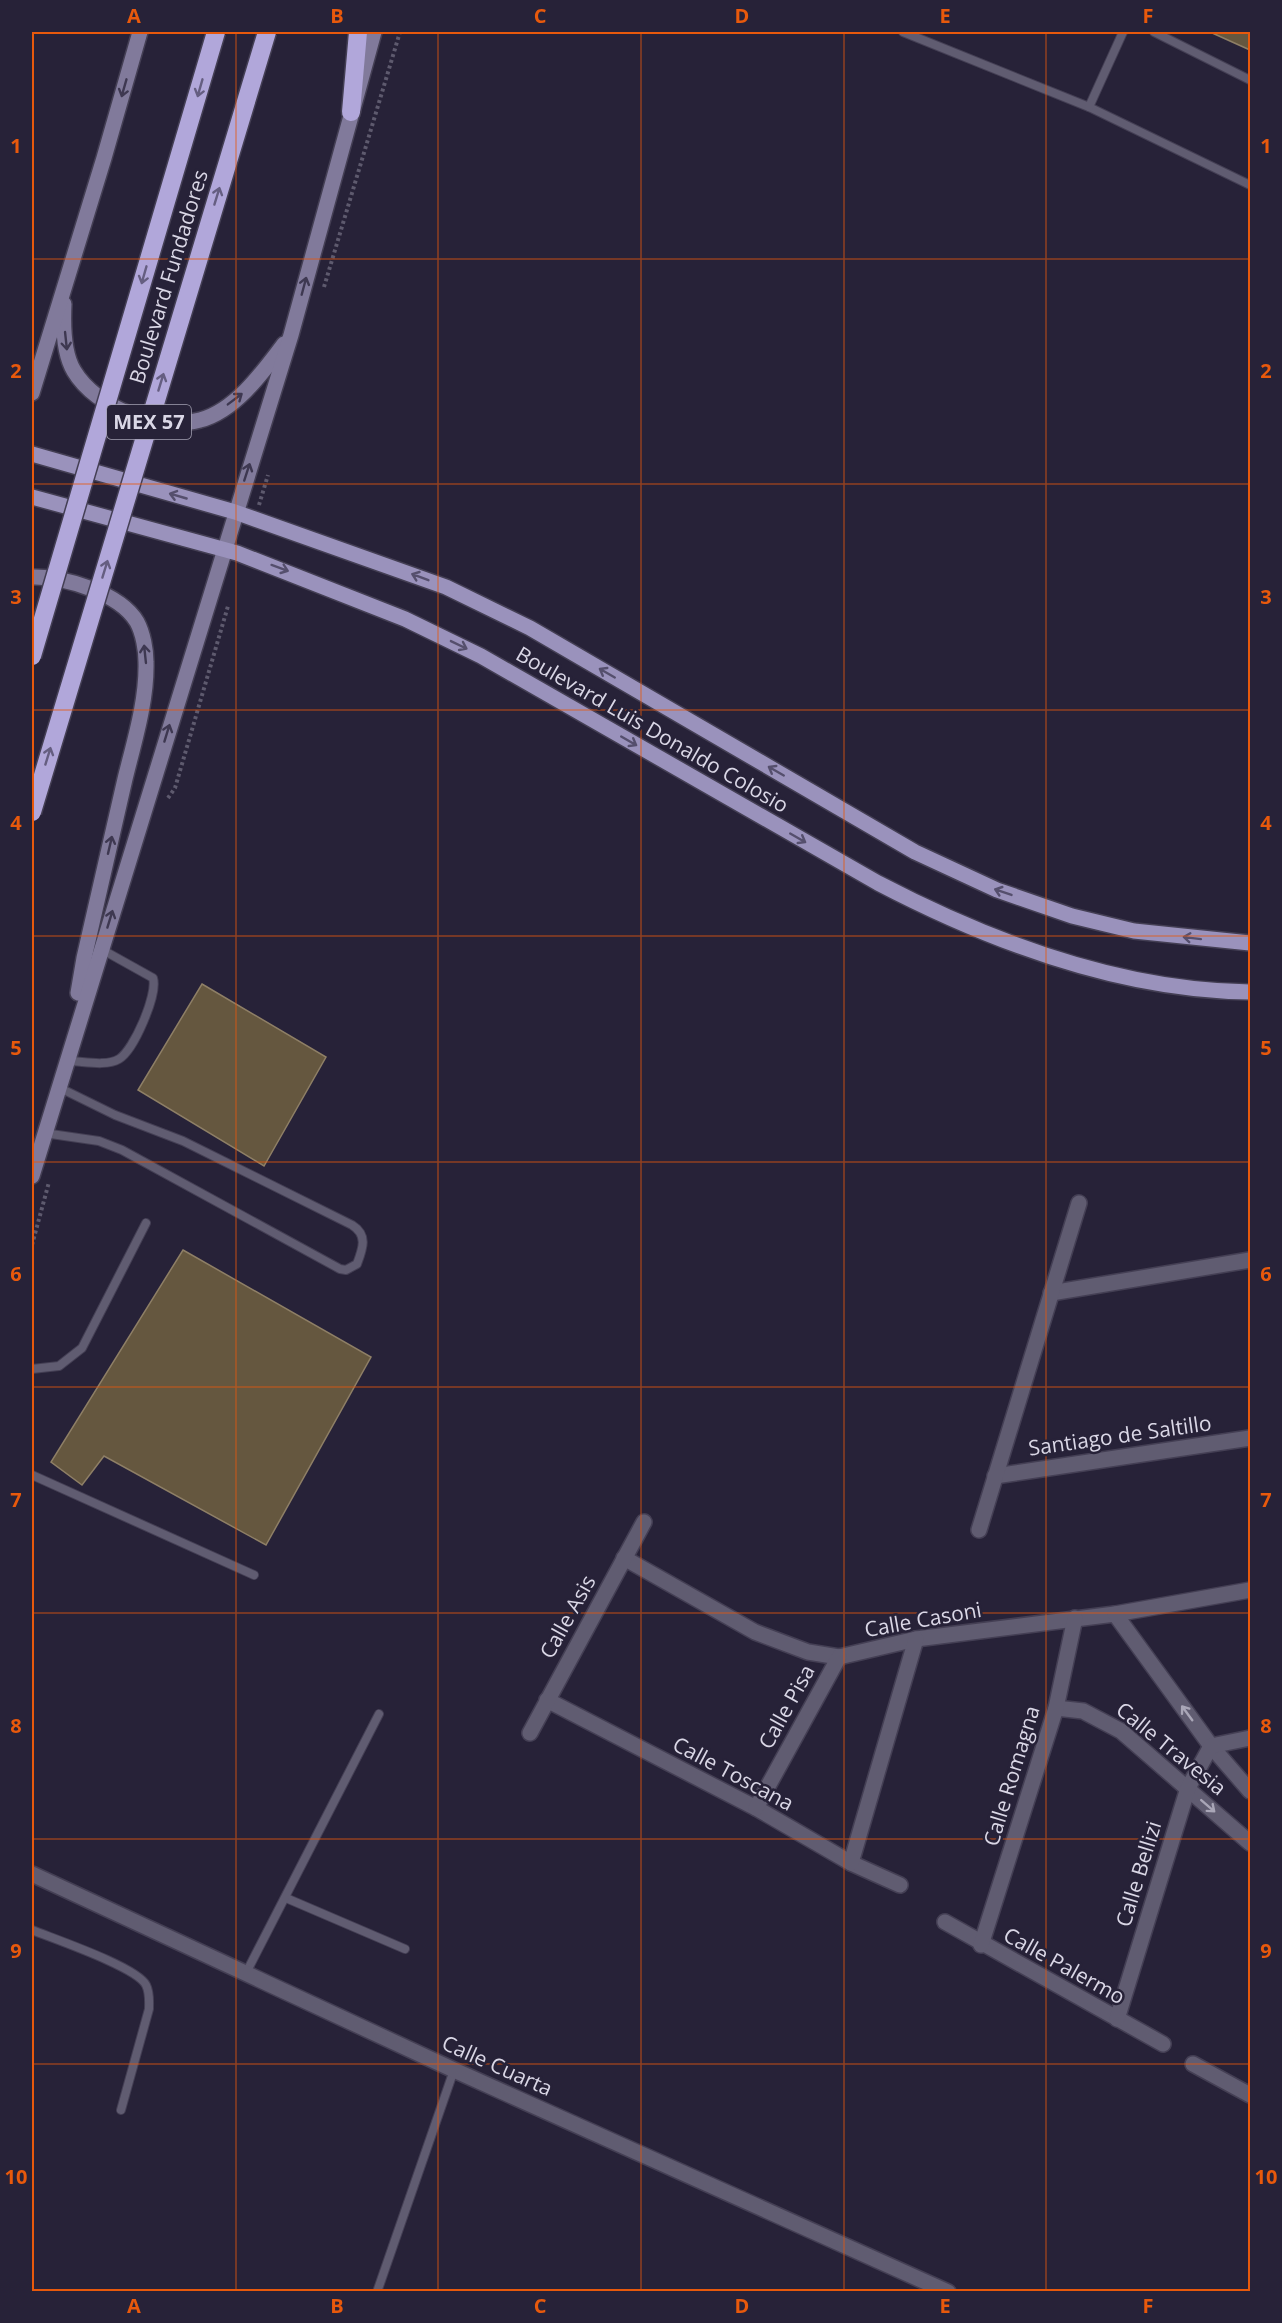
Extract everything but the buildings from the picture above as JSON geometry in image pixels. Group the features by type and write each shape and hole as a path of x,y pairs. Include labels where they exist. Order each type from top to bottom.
{"highway":[{"name":"Boulevard Fundadores","path":"32,656 216,32"},
{"name":"Boulevard Fundadores","path":"32,812 267,32"},
{"path":"351,112 358,32"}],"main road":[{"path":"32,393 140,32"},
{"path":"32,1176 100,948 291,335 374,32"},
{"path":"65,283 64,318 67,351 73,370 87,388 126,414 179,422 199,421 213,415 242,394 291,335"},
{"name":"Boulevard Luis Donaldo Colosio","path":"32,454 235,512 374,559 447,587 497,612 915,852 997,890 1072,916 1134,931 1251,943"},
{"name":"Boulevard Luis Donaldo Colosio","path":"32,497 225,549 345,593 481,656 835,860 926,908 999,939 1076,964 1155,982 1251,992"},
{"path":"32,577 46,576 69,582 116,601 137,622 146,662 139,720 84,957 68,1054"}],"street":[{"path":"979,1530 1079,1203"},
{"path":"1051,1293 1251,1260"},
{"name":"Santiago de Saltillo","path":"995,1476 1251,1438"},
{"name":"Calle Asis","path":"530,1732 644,1522"},
{"name":"Calle Casoni","path":"624,1558 755,1632 808,1652 839,1657 916,1639 1115,1614 1251,1590"},
{"path":"1115,1614 1211,1746 1251,1791"},
{"name":"Calle Romagna","path":"981,1945 1056,1708 1075,1618"},
{"path":"851,1863 916,1639"},
{"name":"Calle Pisa","path":"756,1808 839,1657"},
{"name":"Calle Toscana","path":"547,1701 756,1808 851,1863 900,1886"},
{"name":"Calle Travesia","path":"1056,1708 1083,1711 1121,1731 1251,1843"},
{"path":"1211,1746 1251,1738"},
{"name":"Calle Bellizi","path":"1117,2019 1188,1788 1211,1746"},
{"name":"Calle Cuarta","path":"32,1874 454,2070 948,2292"},
{"name":"Calle Palermo","path":"945,1922 981,1945 1163,2044"},
{"path":"1193,2064 1250,2091"}],"lane":[{"path":"903,32 1089,107 1251,184"},
{"path":"1089,107 1123,32"},
{"path":"1154,32 1251,80"},
{"path":"68,1054 107,1063 122,1057 133,1043 151,1003 156,986 153,978 100,948"},
{"path":"44,1133 99,1141 122,1150 340,1269 346,1270 357,1264 364,1238 360,1230 352,1225 183,1141 115,1115 58,1087"},
{"path":"32,1369 59,1366 82,1348 93,1332 146,1223"},
{"path":"32,1475 255,1575"},
{"path":"246,1973 379,1714"},
{"path":"286,1898 405,1949"},
{"path":"32,1930 118,1965 138,1975 146,1984 150,1996 149,2008 121,2110"},
{"path":"377,2292 454,2070"}]}
